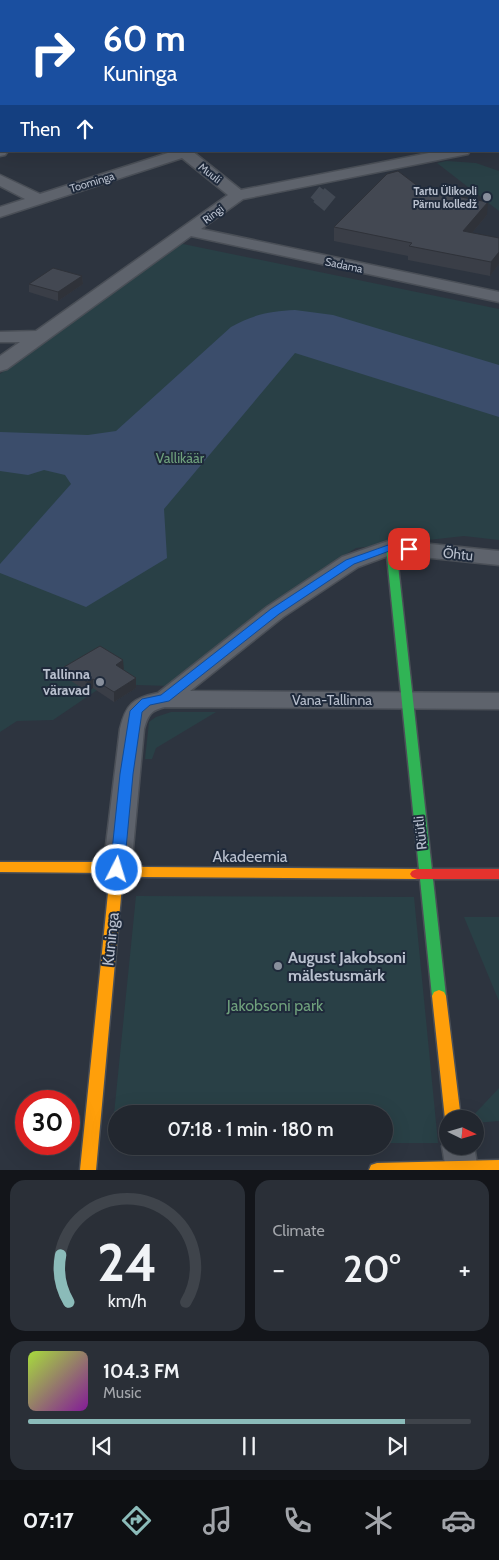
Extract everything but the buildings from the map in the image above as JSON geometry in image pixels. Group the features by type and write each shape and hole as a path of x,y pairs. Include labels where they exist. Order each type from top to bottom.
{"street":[{"name":"Muuli","path":"183,152 238,195"},
{"name":"Toominga","path":"0,212 183,152"},
{"name":"Ringi","path":"0,365 238,195 458,152"},
{"path":"0,180 37,199"},
{"name":"Sadama","path":"190,231 499,297"},
{"path":"0,337 39,336"},
{"name":"Õhtu","path":"164,699 275,612 350,562 391,547 499,558"},
{"name":"Rüütli","path":"391,547 452,1110"},
{"name":"Vana-Tallinna","path":"164,699 499,701"},
{"name":"Kuninga","path":"88,1170 126,774 136,711 146,702 164,699"},
{"name":"Akadeemia","path":"0,867 499,874"},
{"path":"377,1170 460,1157 499,1167"}],"green space":[{"name":"Tartu Ülikooli Pärnu kolledž","path":"447,161 476,163 499,171 499,211 437,163"},
{"name":"Vallikäär","path":"183,244 499,309 499,540 464,536 356,548 316,573 169,686 106,684 53,720 17,721 0,732 0,374 176,246"},
{"path":"171,712 216,712 156,748 152,759 145,759 149,722 156,717"},
{"name":"Jakobsoni park","path":"136,896 414,897 438,1143 393,1143 393,1105 115,1105"},
{"path":"464,917 499,917 499,1001 496,994"},
{"path":"499,1088 499,1121 484,1122 484,1110 478,1110"}],"water":[{"path":"295,310 333,315 499,365 499,417 295,353 164,509 167,558 86,607 0,573 0,564 71,484 65,475 44,470 28,475 0,471 0,432 88,435 116,431 231,327 246,319 262,314"}],"tunnel":[{"path":"315,192 321,197"},
{"path":"319,195 330,204"}],"traffic: fast":[{"path":"391,547 439,996"}],"traffic: slow":[{"path":"0,867 95,867 144,872 417,874"},
{"path":"88,1170 117,870"},
{"path":"439,996 452,1110"},
{"path":"377,1170 499,1167"}],"traffic: jam":[{"path":"417,874 499,874"}],"place":[{"name":"Tartu Ülikooli Pärnu kolledž","path":"487,197"},
{"name":"Tallinna väravad","path":"100,682"},
{"name":"August Jakobsoni mälestusmärk","path":"278,966"}],"route":[{"path":"117,870 126,774 136,711 146,702 164,699 275,612 350,562 391,547 409,549"}]}
